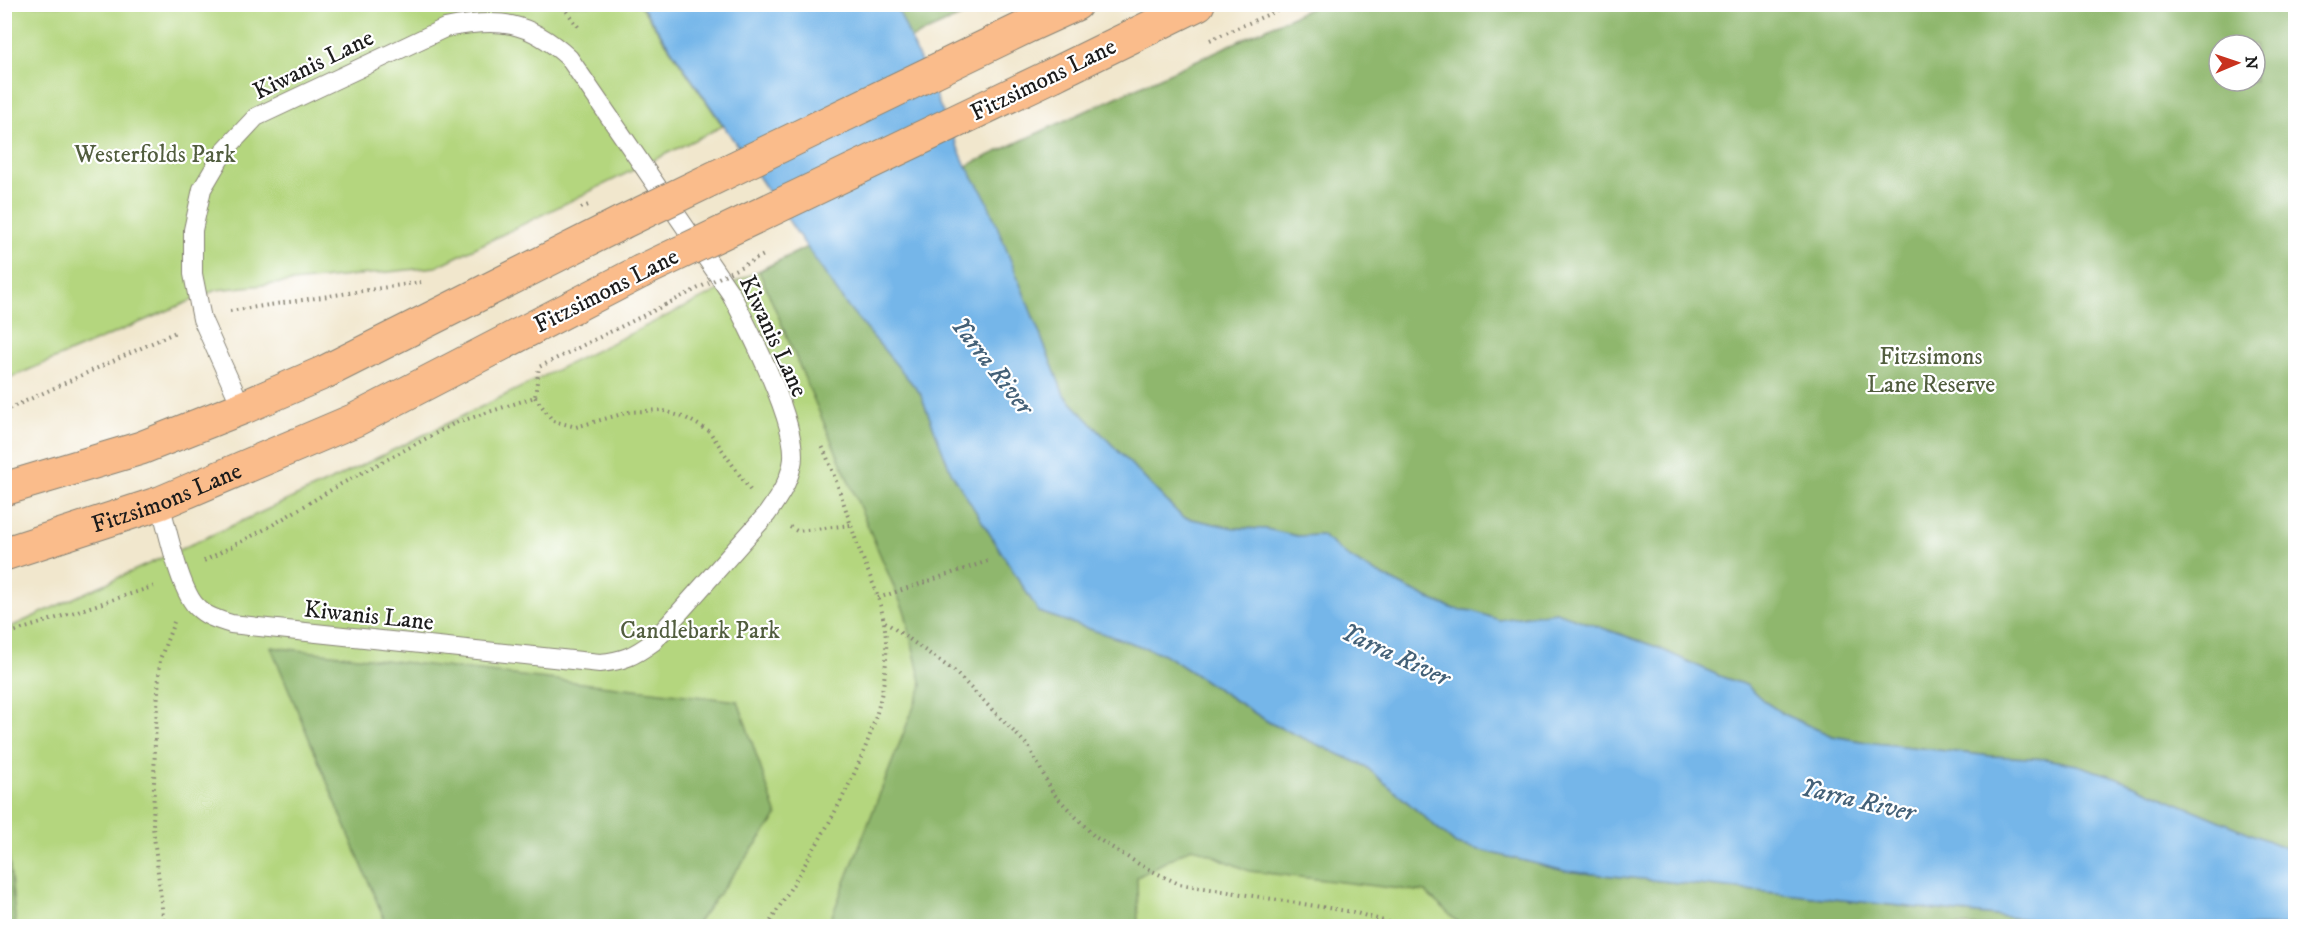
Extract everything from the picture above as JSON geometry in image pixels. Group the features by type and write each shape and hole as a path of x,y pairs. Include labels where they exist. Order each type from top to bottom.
{"main road":[{"path":"4,489 141,448 326,372 621,223 1076,4"},
{"name":"Fitzsimons Lane","path":"4,554 160,503 355,420 640,272 1198,4"}],"lane":[{"name":"Kiwanis Lane","path":"160,503 183,582 196,607 210,617 231,624 576,661 620,661 639,653 652,642 767,514 783,491 793,464 793,443 784,413 746,323 731,294 569,58 549,40 524,28 497,22 445,28 256,117 225,150 202,189 193,230 193,274 202,319 242,408"}],"path":[{"path":"571,213 581,208"},
{"path":"4,411 216,314 430,281"},
{"path":"665,304 539,367 535,397 554,421 576,427 629,412 661,410 687,418 709,431 767,514 797,531 851,525"},
{"path":"4,635 157,585 183,582 341,484 455,423 535,397"},
{"path":"877,598 988,561"},
{"path":"164,927 153,827 160,659 183,582"},
{"path":"884,622 954,671 1029,747 1053,793 1081,823 1095,837 1142,866 1179,884 1353,912 1401,927"},
{"path":"768,927 831,817 862,755"}],"green space":[{"name":"Westerfolds Park","path":"5,5 640,5 723,126 436,267 216,290 5,380"},
{"path":"896,5 987,5 910,39"},
{"name":"Fitzsimons Lane Reserve","path":"1317,5 2295,5 2295,852 2115,777 2077,765 2046,759 1991,756 1832,736 1785,715 1765,702 1746,685 1722,677 1654,646 1556,612 1499,620 1473,611 1455,609 1429,599 1367,568 1321,535 1297,536 1266,529 1234,528 1182,517 1064,395 986,199 966,166"},
{"name":"Candlebark Park","path":"807,247 845,303 1456,844 2093,926 5,926 4,630 336,478"},
{"path":"807,247 845,303 920,393 951,472 1039,612 1164,654 1270,723 1365,766 1456,844 1565,871 2093,926 1462,926 1425,892 1249,871 1193,847 1137,877 1138,926 828,926 922,686 905,613 759,271"},
{"path":"271,647 738,701 777,816 695,926 387,926"},
{"path":"5,837 7,837 16,926 5,926"}],"water":[{"name":"Yarra River","path":"641,5 896,5 966,166 986,198 1064,395 1182,517 1234,528 1266,529 1297,536 1321,535 1367,568 1429,599 1455,609 1473,611 1499,620 1556,612 1654,646 1722,677 1746,685 1765,702 1785,715 1832,736 1991,756 2046,759 2077,765 2115,777 2295,852 2295,926 2093,926 1565,871 1456,844 1365,766 1270,723 1164,654 1039,612 951,472 920,393 845,303"}]}
